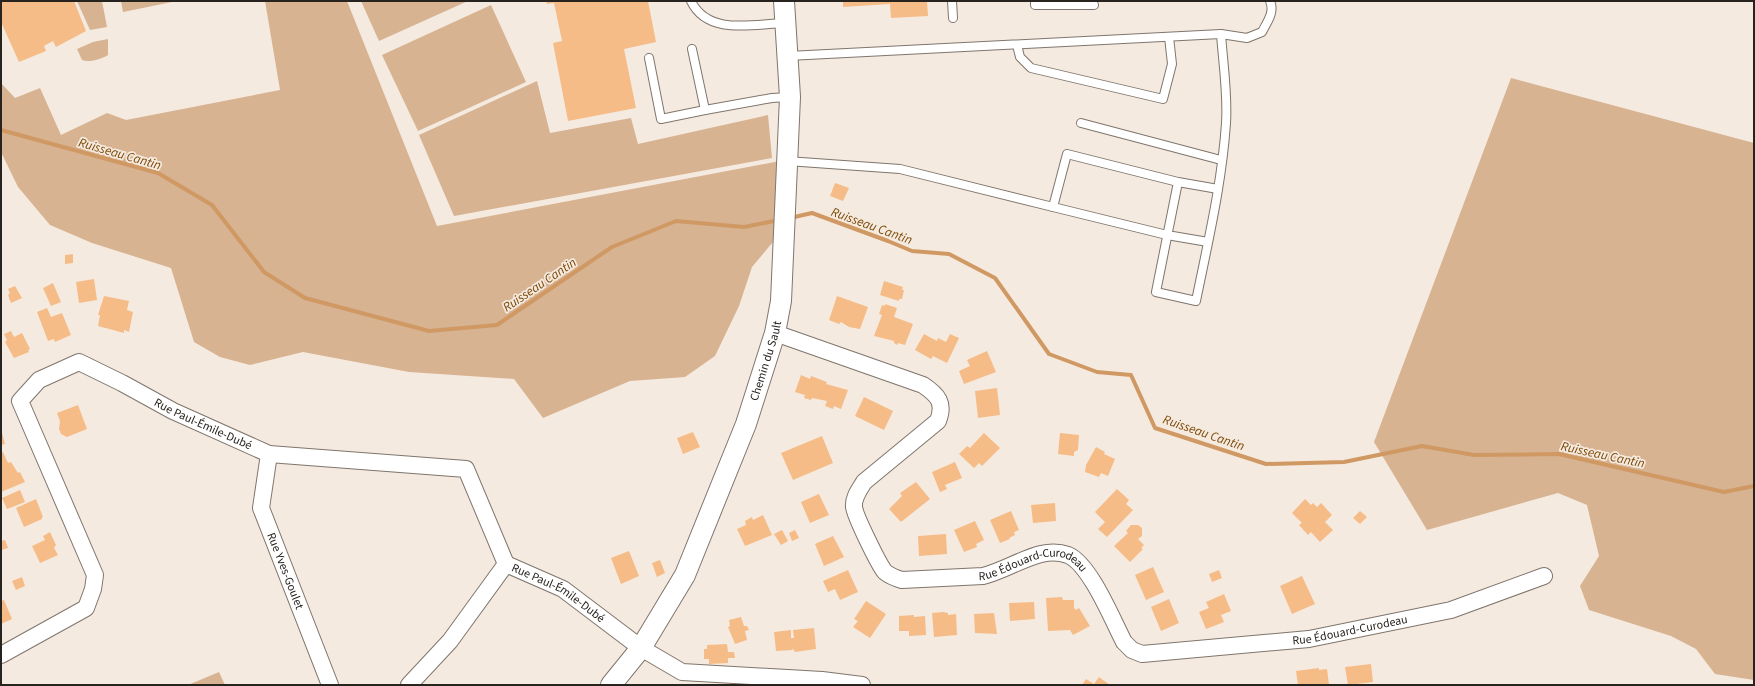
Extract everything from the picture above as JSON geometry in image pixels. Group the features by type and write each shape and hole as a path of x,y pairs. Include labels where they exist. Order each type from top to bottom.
{"street":[{"name":"Chemin du Sault","path":"611,685 641,648 685,575 746,424 775,333 781,301 790,97 784,1"},
{"name":"Rue Édouard-Curodeau","path":"775,333 923,385 939,399 942,412 938,421 864,482 857,492 854,506 857,518 884,571 893,577 902,580 983,576 1040,555 1053,552 1068,555 1080,563 1090,575 1124,642 1132,650 1142,654 1309,640 1451,610 1544,576"},
{"name":"Rue Paul-Émile-Dubé","path":"1,655 86,608 93,590 95,575 20,401 39,380 78,362 122,383 173,411 269,454 466,469 506,564 563,589 641,648 682,672 822,680 862,685"},
{"name":"Rue Yves-Goulet","path":"269,454 261,508 330,685"},
{"path":"409,685 450,641 506,564"}],"lane":[{"path":"691,1 694,8 704,18 720,25 785,23"},
{"path":"952,1 954,18"},
{"path":"1035,1 1035,5 1094,5"},
{"path":"787,56 1222,34 1247,38 1262,32 1271,16 1272,6 1270,1"},
{"path":"1178,182 1156,292 1196,301 1218,189 1226,122 1222,34"},
{"path":"1017,45 1020,57 1030,68 1163,99 1172,64 1169,37"},
{"path":"692,49 705,110"},
{"path":"649,58 661,119 772,98 790,97"},
{"path":"1081,123 1222,160"},
{"path":"1053,207 1067,154 1178,182 1218,189"},
{"path":"787,160 900,169 1167,235 1208,242"}],"shaded area":[{"path":"77,1 102,1 107,27 90,30"},
{"path":"121,1 177,1 123,12"},
{"path":"265,1 347,1 437,226 780,161 773,242 752,267 739,306 715,356 685,377 630,381 543,418 514,379 409,372 303,352 250,365 220,357 194,342 171,268 92,243 50,225 18,187 1,152 1,83 15,98 40,88 61,135 107,113 126,120 280,90"},
{"path":"361,1 468,1 379,41"},
{"path":"491,5 526,82 418,131 382,55"},
{"path":"108,39 108,55 95,60 82,60 77,49 93,42"},
{"path":"1511,78 1754,143 1754,680 1715,674 1696,649 1671,636 1589,610 1580,586 1599,556 1587,505 1558,493 1427,530 1374,442"},
{"path":"537,81 550,133 631,118 638,144 768,115 772,158 454,216 419,135"},
{"path":"219,672 225,685 188,685"}],"building":[{"path":"1,1 74,1 86,31 56,47 53,41 44,46 46,51 19,62 1,22"},
{"path":"546,1 648,1 656,42 624,49 636,108 568,121 553,43 562,41 554,3 547,4"},
{"path":"843,1 927,1 928,16 891,18 890,4 843,7"},
{"path":"835,183 849,188 843,201 830,196"},
{"path":"73,254 73,263 65,264 65,255"},
{"path":"94,279 97,300 79,303 76,282"},
{"path":"884,281 903,287 902,290 904,290 902,299 899,299 899,301 880,295"},
{"path":"53,283 61,302 51,306 43,288"},
{"path":"15,286 22,298 11,303 8,295 10,293 8,289"},
{"path":"104,296 129,301 127,310 133,312 129,332 124,330 124,333 98,326 100,315 98,315"},
{"path":"837,296 868,307 860,329 849,327 841,322 839,324 829,320"},
{"path":"885,304 897,308 894,317 913,324 905,345 898,343 897,345 894,341 874,336 882,315 879,314 882,305 885,306"},
{"path":"47,308 51,317 62,313 71,335 55,342 54,339 48,341 37,312"},
{"path":"11,331 14,337 22,333 30,349 28,350 29,352 14,358 5,342 7,340 4,334"},
{"path":"924,334 937,341 938,338 946,342 950,334 959,338 947,363 933,356 931,359 915,350"},
{"path":"987,351 996,372 964,384 959,371 970,366 967,360"},
{"path":"801,375 810,379 811,376 827,382 826,384 848,390 841,409 834,406 833,409 825,406 827,401 812,398 811,400 804,398 805,395 795,392"},
{"path":"997,388 1000,415 978,418 975,391"},
{"path":"864,397 893,411 884,430 855,416"},
{"path":"78,405 87,429 67,437 61,434 59,429 60,421 57,413"},
{"path":"1,429 5,444 1,445"},
{"path":"693,432 700,447 683,454 677,438"},
{"path":"984,433 1000,448 982,466 979,463 974,468 959,454 967,446 970,448"},
{"path":"1060,433 1079,435 1078,450 1074,452 1074,456 1058,454"},
{"path":"822,436 833,463 793,480 781,453"},
{"path":"1096,447 1105,452 1104,454 1115,459 1108,476 1101,473 1099,477 1085,472 1086,465"},
{"path":"3,452 8,463 11,462 18,473 20,472 25,482 1,492 1,453"},
{"path":"955,462 962,478 945,485 947,489 940,492 932,472"},
{"path":"916,482 930,499 901,522 889,509 902,496 900,493"},
{"path":"1117,489 1129,500 1126,504 1133,510 1107,537 1098,529 1105,522 1095,512"},
{"path":"20,490 25,502 7,509 2,498"},
{"path":"819,494 829,515 810,523 801,502"},
{"path":"36,499 43,517 42,519 24,527 16,508"},
{"path":"1305,499 1311,505 1313,503 1317,507 1321,503 1332,515 1325,522 1333,530 1320,542 1311,532 1308,535 1299,525 1302,523 1292,513"},
{"path":"1055,503 1056,521 1033,523 1031,505"},
{"path":"1011,511 1019,530 1014,532 1015,535 1009,538 1010,539 1000,543 990,520"},
{"path":"1360,511 1367,517 1360,524 1353,518"},
{"path":"763,515 772,535 745,546 737,529 746,525 745,521 752,517 753,520"},
{"path":"975,521 984,540 976,544 977,547 964,552 954,530"},
{"path":"1131,525 1138,525 1142,528 1142,536 1138,539 1144,545 1141,548 1143,549 1130,562 1114,546 1128,533 1126,531"},
{"path":"782,530 788,541 781,545 774,534"},
{"path":"795,530 799,538 792,541 789,533"},
{"path":"50,532 56,545 54,548 58,555 40,563 32,546 45,540 43,536"},
{"path":"946,534 947,554 919,556 918,536"},
{"path":"833,536 844,557 824,566 815,544"},
{"path":"5,540 8,548 2,550 1,541"},
{"path":"629,551 639,576 621,584 611,558"},
{"path":"660,560 665,573 657,577 652,563"},
{"path":"1153,567 1164,592 1146,600 1135,575"},
{"path":"848,570 858,592 840,600 835,589 828,592 823,581"},
{"path":"1219,570 1222,578 1212,582 1209,574"},
{"path":"1302,576 1315,604 1292,614 1280,586"},
{"path":"22,577 25,586 16,590 12,581"},
{"path":"1224,594 1231,611 1221,615 1224,622 1206,629 1199,612 1209,608 1206,602"},
{"path":"1062,597 1063,600 1074,600 1074,608 1076,610 1079,608 1090,626 1073,635 1070,630 1048,631 1046,598"},
{"path":"1169,599 1179,623 1161,631 1151,607"},
{"path":"4,600 12,619 1,624 1,601"},
{"path":"866,601 886,614 870,638 853,627 858,621 854,619"},
{"path":"1034,602 1035,619 1010,621 1009,603"},
{"path":"932,613 948,613 948,615 956,614 957,635 934,637"},
{"path":"994,613 997,634 975,633 974,614"},
{"path":"914,615 914,617 925,616 926,635 909,636 909,631 899,631 899,616"},
{"path":"741,617 744,626 747,626 749,630 745,631 747,640 735,644 728,627 730,626 729,620"},
{"path":"814,628 816,649 795,652 792,647 793,650 776,651 774,632 791,630 791,638 794,638 793,630"},
{"path":"727,644 728,652 734,652 735,658 728,658 728,663 709,664 709,659 704,659 704,649 707,649 707,645"},
{"path":"1371,664 1373,682 1348,685 1345,667"},
{"path":"1319,668 1319,670 1327,669 1329,685 1298,685 1296,671"},
{"path":"1099,677 1110,685 1082,685 1086,679 1094,684"}],"waterway":[{"name":"Ruisseau Cantin","path":"1,130 158,173 212,205 264,272 305,298 429,331 497,325 612,247 676,221 744,227 779,220"},
{"name":"Ruisseau Cantin","path":"790,218 812,213 912,251 949,254 995,278 1049,354 1097,372 1131,375 1155,428 1266,464 1344,462 1422,446 1474,455 1559,454 1724,492 1754,486"}]}
